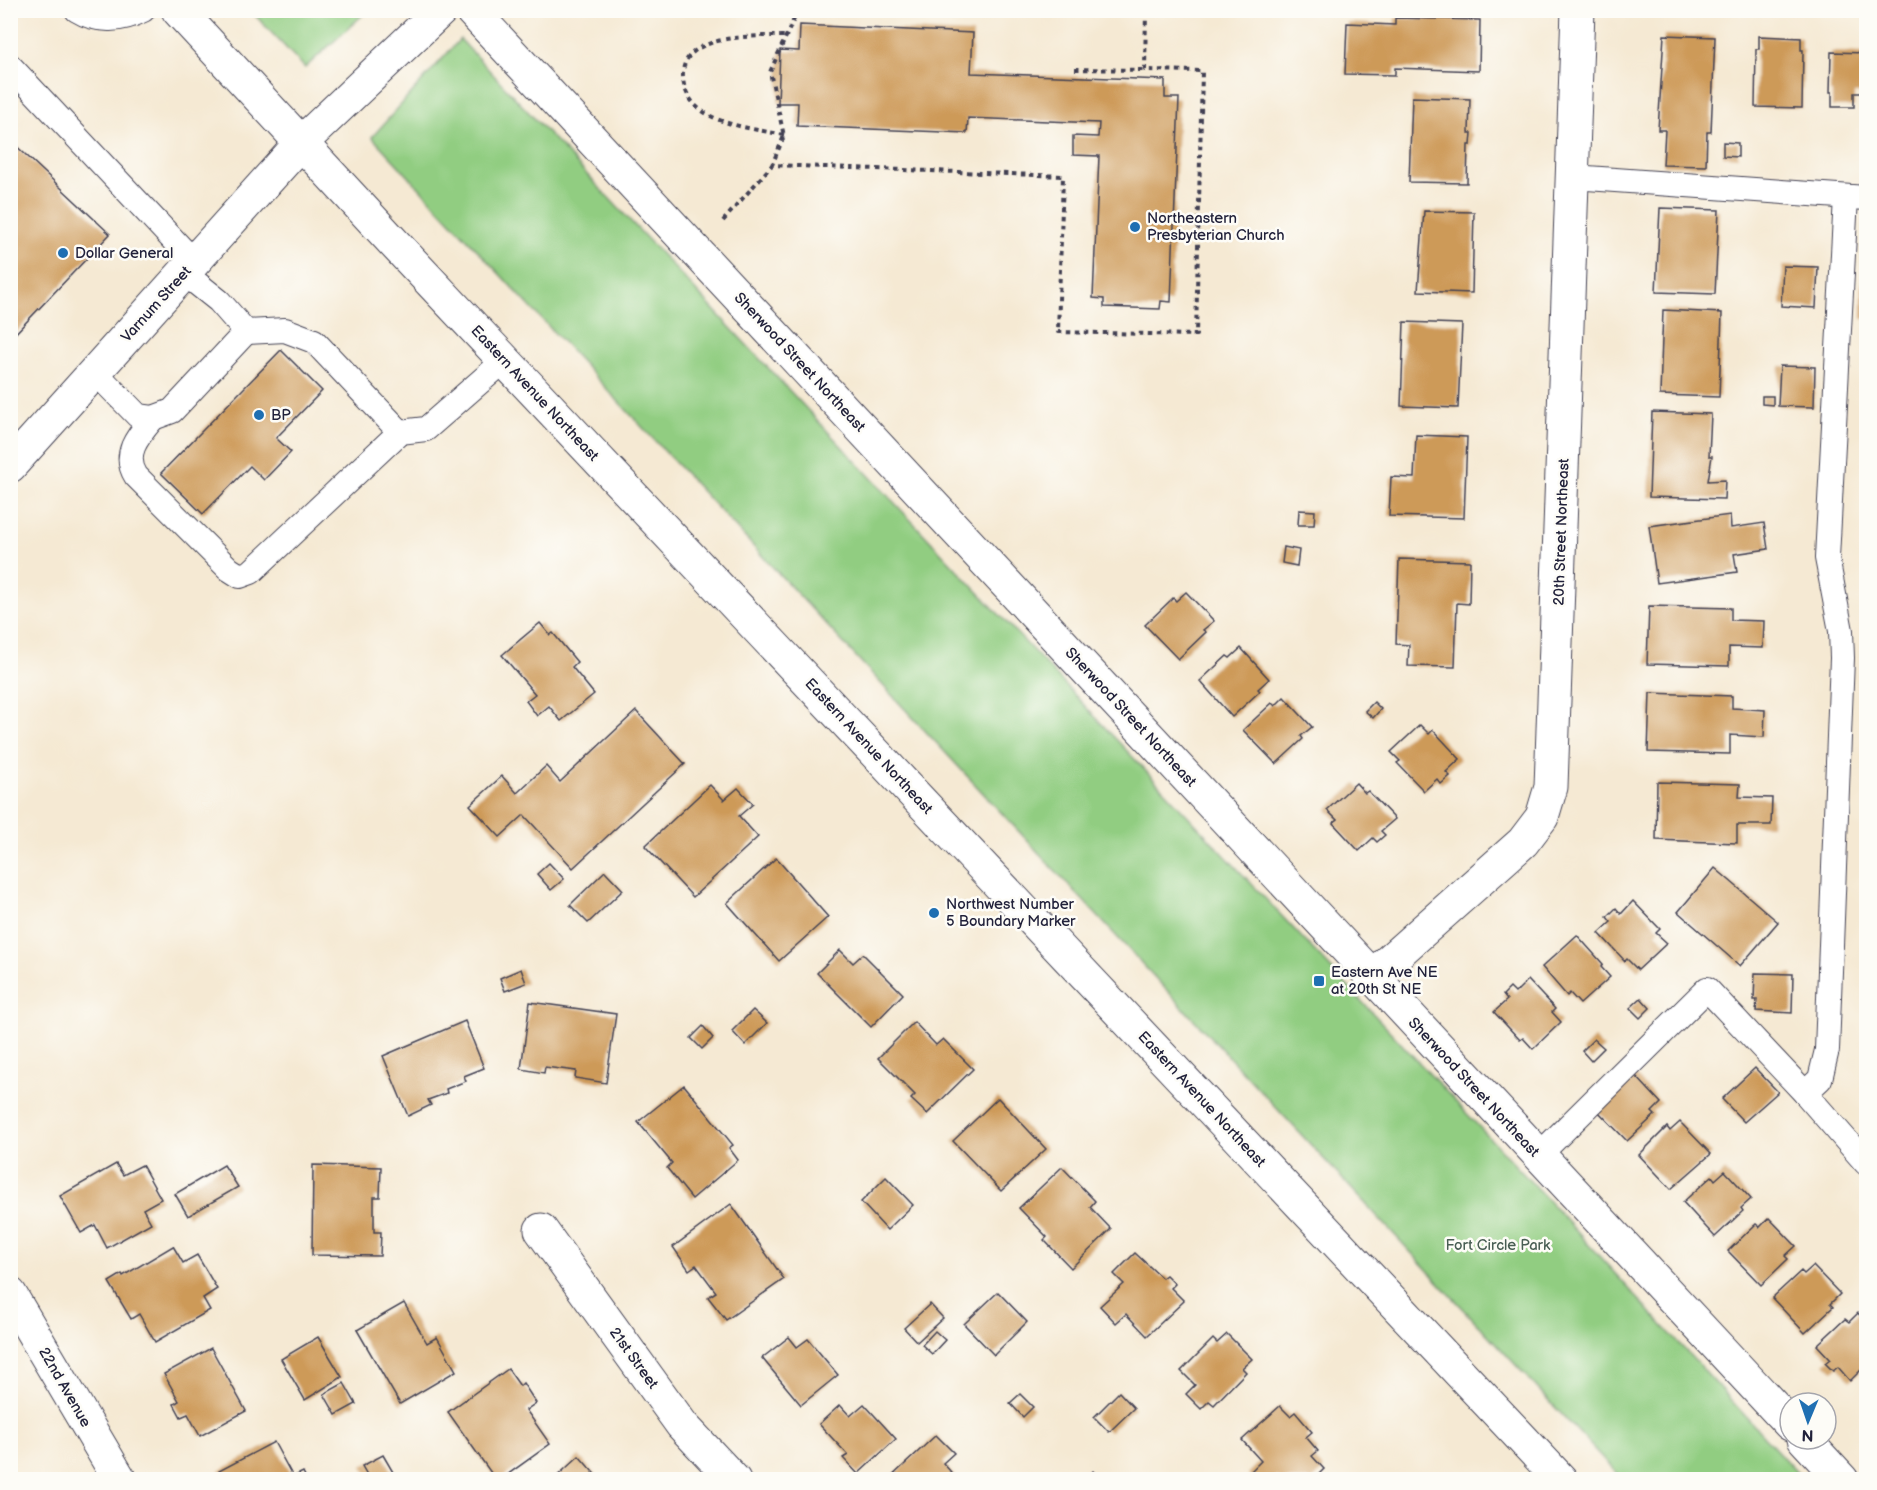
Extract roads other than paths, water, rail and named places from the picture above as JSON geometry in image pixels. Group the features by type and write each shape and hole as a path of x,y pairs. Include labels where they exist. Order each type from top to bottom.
{"street":[{"name":"Eastern Avenue Northeast","path":"178,10 505,360 1562,1479"},
{"name":"Varnum Street","path":"10,466 301,143 441,10"},
{"name":"Sherwood Street Northeast","path":"471,10 1778,1411"},
{"name":"20th Street Northeast","path":"1371,977 1523,842 1534,830 1548,802 1552,771 1578,10"},
{"name":"21st Street","path":"541,1230 682,1425 734,1479"},
{"name":"22nd Avenue","path":"10,1294 120,1479"},
{"path":"1815,1451 1842,1479"}],"lane":[{"path":"77,10 108,21 133,16 144,10"},
{"path":"10,66 246,332"},
{"path":"1573,177 1856,197 1827,558 1841,631 1842,658 1827,1050 1820,1079 1804,1092"},
{"path":"400,432 314,341 285,330 246,332 171,411 153,418 142,431 130,452 130,466 144,485 229,569 240,576 250,572 400,432 426,429 505,360"},
{"path":"95,372 138,416 153,418"},
{"path":"1538,1156 1707,989 1804,1092 1866,1163"}],"place":[{"name":"Northeastern Presbyterian Church","path":"1135,227"},
{"name":"Dollar General","path":"63,253"},
{"name":"BP","path":"259,415"},
{"name":"Northwest Number 5 Boundary Marker","path":"934,913"},
{"name":"Eastern Ave NE at 20th St NE","path":"1319,981"}],"park label":[{"name":"Fort Circle Park","path":"1498,1245"}]}
